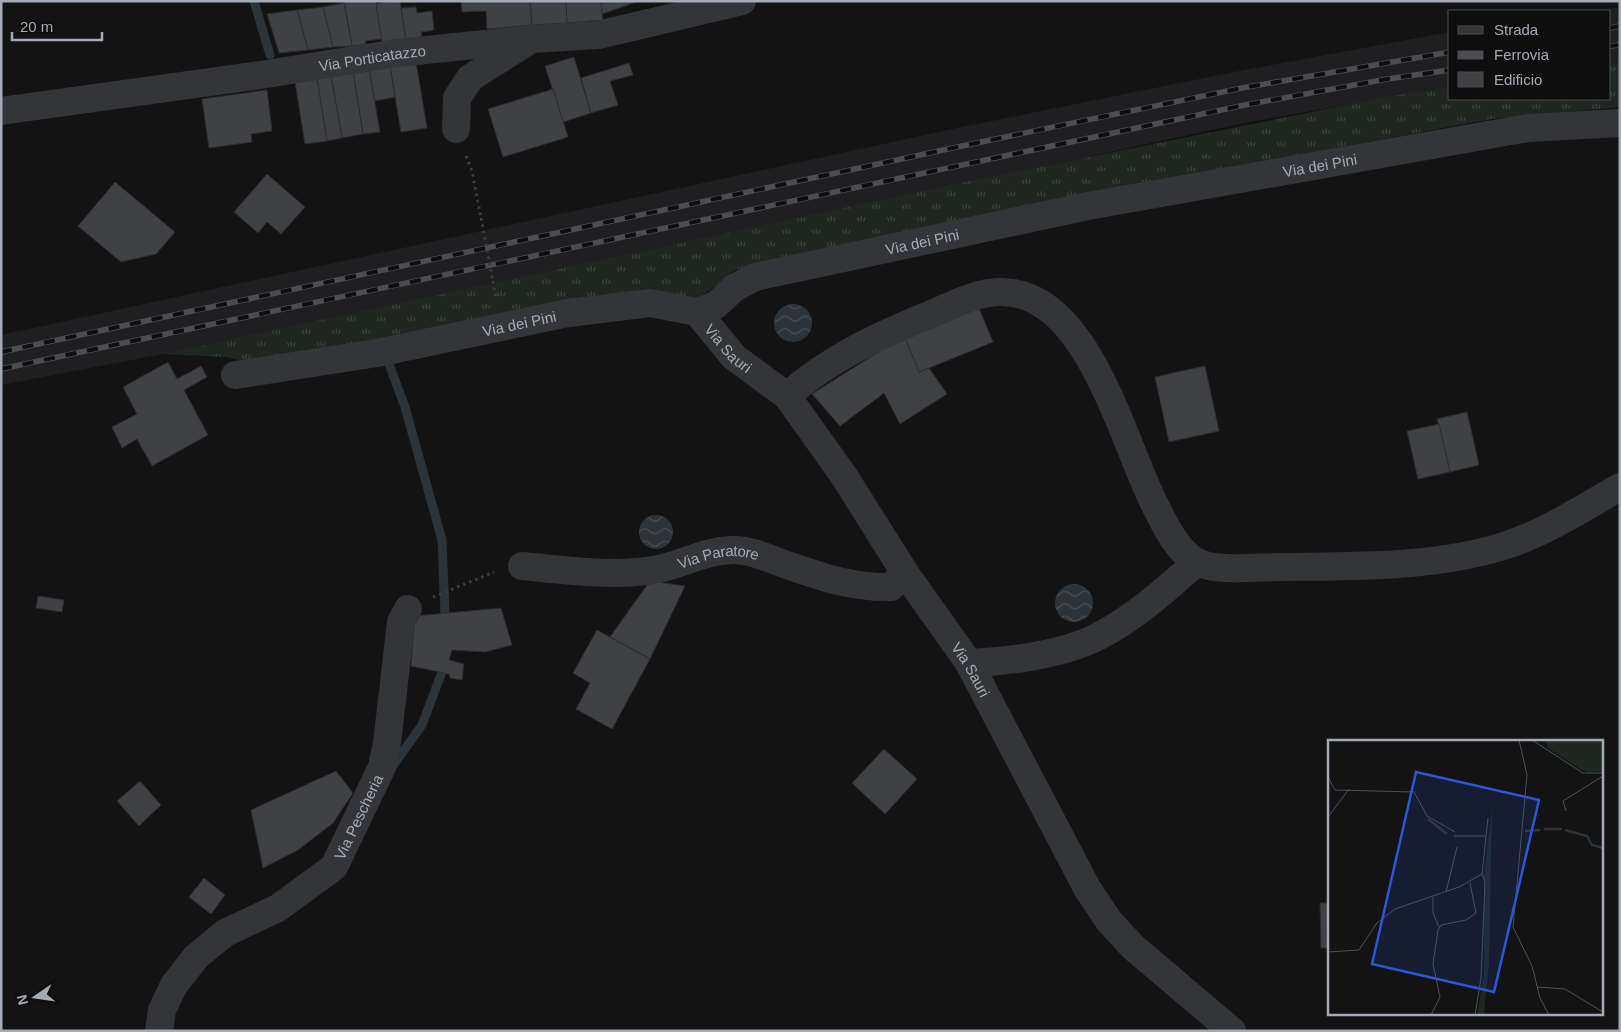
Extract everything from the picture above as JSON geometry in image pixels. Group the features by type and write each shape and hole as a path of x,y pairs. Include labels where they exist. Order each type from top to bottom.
{"street":[{"name":"Via Porticatazzo","path":"1,112 267,74 397,53 532,39 598,35 742,1"},
{"path":"456,129 457,98 470,78 532,39"},
{"name":"Via dei Pini","path":"235,375 377,353 568,313 650,303 697,312 716,306 734,288 755,277 1088,206 1528,128 1620,123"},
{"path":"787,396 806,379 878,336 974,296 999,292 1021,295 1042,305 1069,326 1090,359 1111,401 1147,491 1166,527 1180,548 1197,562 1226,568 1372,565 1452,558 1505,545 1548,527 1620,487"},
{"name":"Via Sauri","path":"697,312 734,356 787,396 844,476 905,573 969,663 1087,888 1109,921 1133,947 1232,1031"},
{"name":"Via Paratore","path":"522,566 599,573 649,571 704,554 733,550 749,552 824,578 866,588 891,587 905,573"},
{"path":"969,663 999,662 1058,650 1098,637 1140,611 1197,562"},
{"name":"Via Pescheria","path":"159,1031 162,1010 174,985 196,957 225,933 278,908 334,867 382,767 387,743 401,622 408,609"}],"path":[{"path":"472,171 493,281"},
{"path":"408,609 445,591 498,570 522,566"}],"shaded area":[{"path":"1620,7 1620,63 1611,64 1611,10 1599,10"},
{"path":"1448,32 1448,87 1249,122 419,301 163,354 1,385 1,335 957,128 1239,71"}],"green space":[{"path":"1620,63 1620,107 1491,119 1078,196 908,235 734,270 709,291 694,299 671,293 610,295 258,365 227,357 163,354 970,181 1391,96 1448,87 1448,100 1611,100 1611,64"}],"water":[{"path":"793,304 807,309 812,323 807,337 793,342 779,337 774,323 779,309"},
{"path":"656,515 663,516 668,520 672,525 672,539 668,544 663,548 656,549 649,548 644,544 640,539 639,532 640,525 644,520 649,516"},
{"path":"1074,584 1088,589 1093,603 1088,617 1074,622 1060,617 1055,603 1060,589"}],"building":[{"path":"344,1 376,1 382,39 365,41 366,44 352,46"},
{"path":"400,1 406,40 382,42 376,4"},
{"path":"461,1 530,1 532,25 487,29 486,11 462,12"},
{"path":"530,1 566,1 567,23 532,25"},
{"path":"566,1 601,1 603,20 567,23"},
{"path":"601,1 639,1 602,14"},
{"path":"344,3 352,46 333,47 323,7"},
{"path":"323,7 333,47 308,50 297,10"},
{"path":"416,7 417,13 432,11 434,30 421,32 422,38 406,40 401,8"},
{"path":"297,10 308,50 279,53 267,14"},
{"path":"574,57 591,113 563,122 545,66"},
{"path":"416,62 427,128 401,132 390,66"},
{"path":"629,63 633,75 610,81 618,105 591,113 581,78"},
{"path":"390,66 395,97 375,101 369,69"},
{"path":"369,69 380,132 363,134 353,72"},
{"path":"353,72 363,134 342,138 331,76"},
{"path":"331,76 342,138 327,141 317,78"},
{"path":"317,78 327,141 305,144 295,82"},
{"path":"553,89 568,137 503,157 488,109"},
{"path":"267,90 272,131 251,134 252,142 209,148 202,99"},
{"path":"267,174 305,207 281,234 267,222 258,233 234,212"},
{"path":"115,182 175,232 156,254 121,262 78,226"},
{"path":"978,306 993,342 919,372 904,336"},
{"path":"904,336 919,372 929,368 947,394 900,424 884,393 840,426 812,394"},
{"path":"168,362 177,379 201,366 207,377 184,390 208,435 152,466 137,439 122,448 112,427 137,414 123,387"},
{"path":"1205,366 1219,431 1169,442 1155,377"},
{"path":"1467,412 1479,465 1450,472 1437,419"},
{"path":"1439,424 1450,472 1418,479 1407,431"},
{"path":"650,581 685,586 650,659 610,637"},
{"path":"38,596 64,600 62,612 36,608"},
{"path":"501,608 512,645 485,652 452,650 449,660 464,664 462,680 450,678 449,674 411,666 415,616"},
{"path":"597,630 650,659 612,729 576,709 590,683 573,673"},
{"path":"884,749 917,779 885,814 852,783"},
{"path":"336,771 353,793 333,823 298,850 263,868 251,810"},
{"path":"140,781 161,805 139,826 117,801"},
{"path":"204,878 225,895 211,914 189,897"},
{"path":"1320,903 1328,903 1328,948 1321,948"}],"waterway":[{"path":"254,1 270,55"},
{"path":"389,364 405,407 442,540 445,614"},
{"path":"392,767 422,725 442,672"}],"railway":[{"path":"1611,28 1620,26"},
{"path":"1611,46 1620,45"},
{"path":"1,352 962,146 1242,88 1448,52"},
{"path":"1,369 1245,105 1387,79 1448,70"}]}
